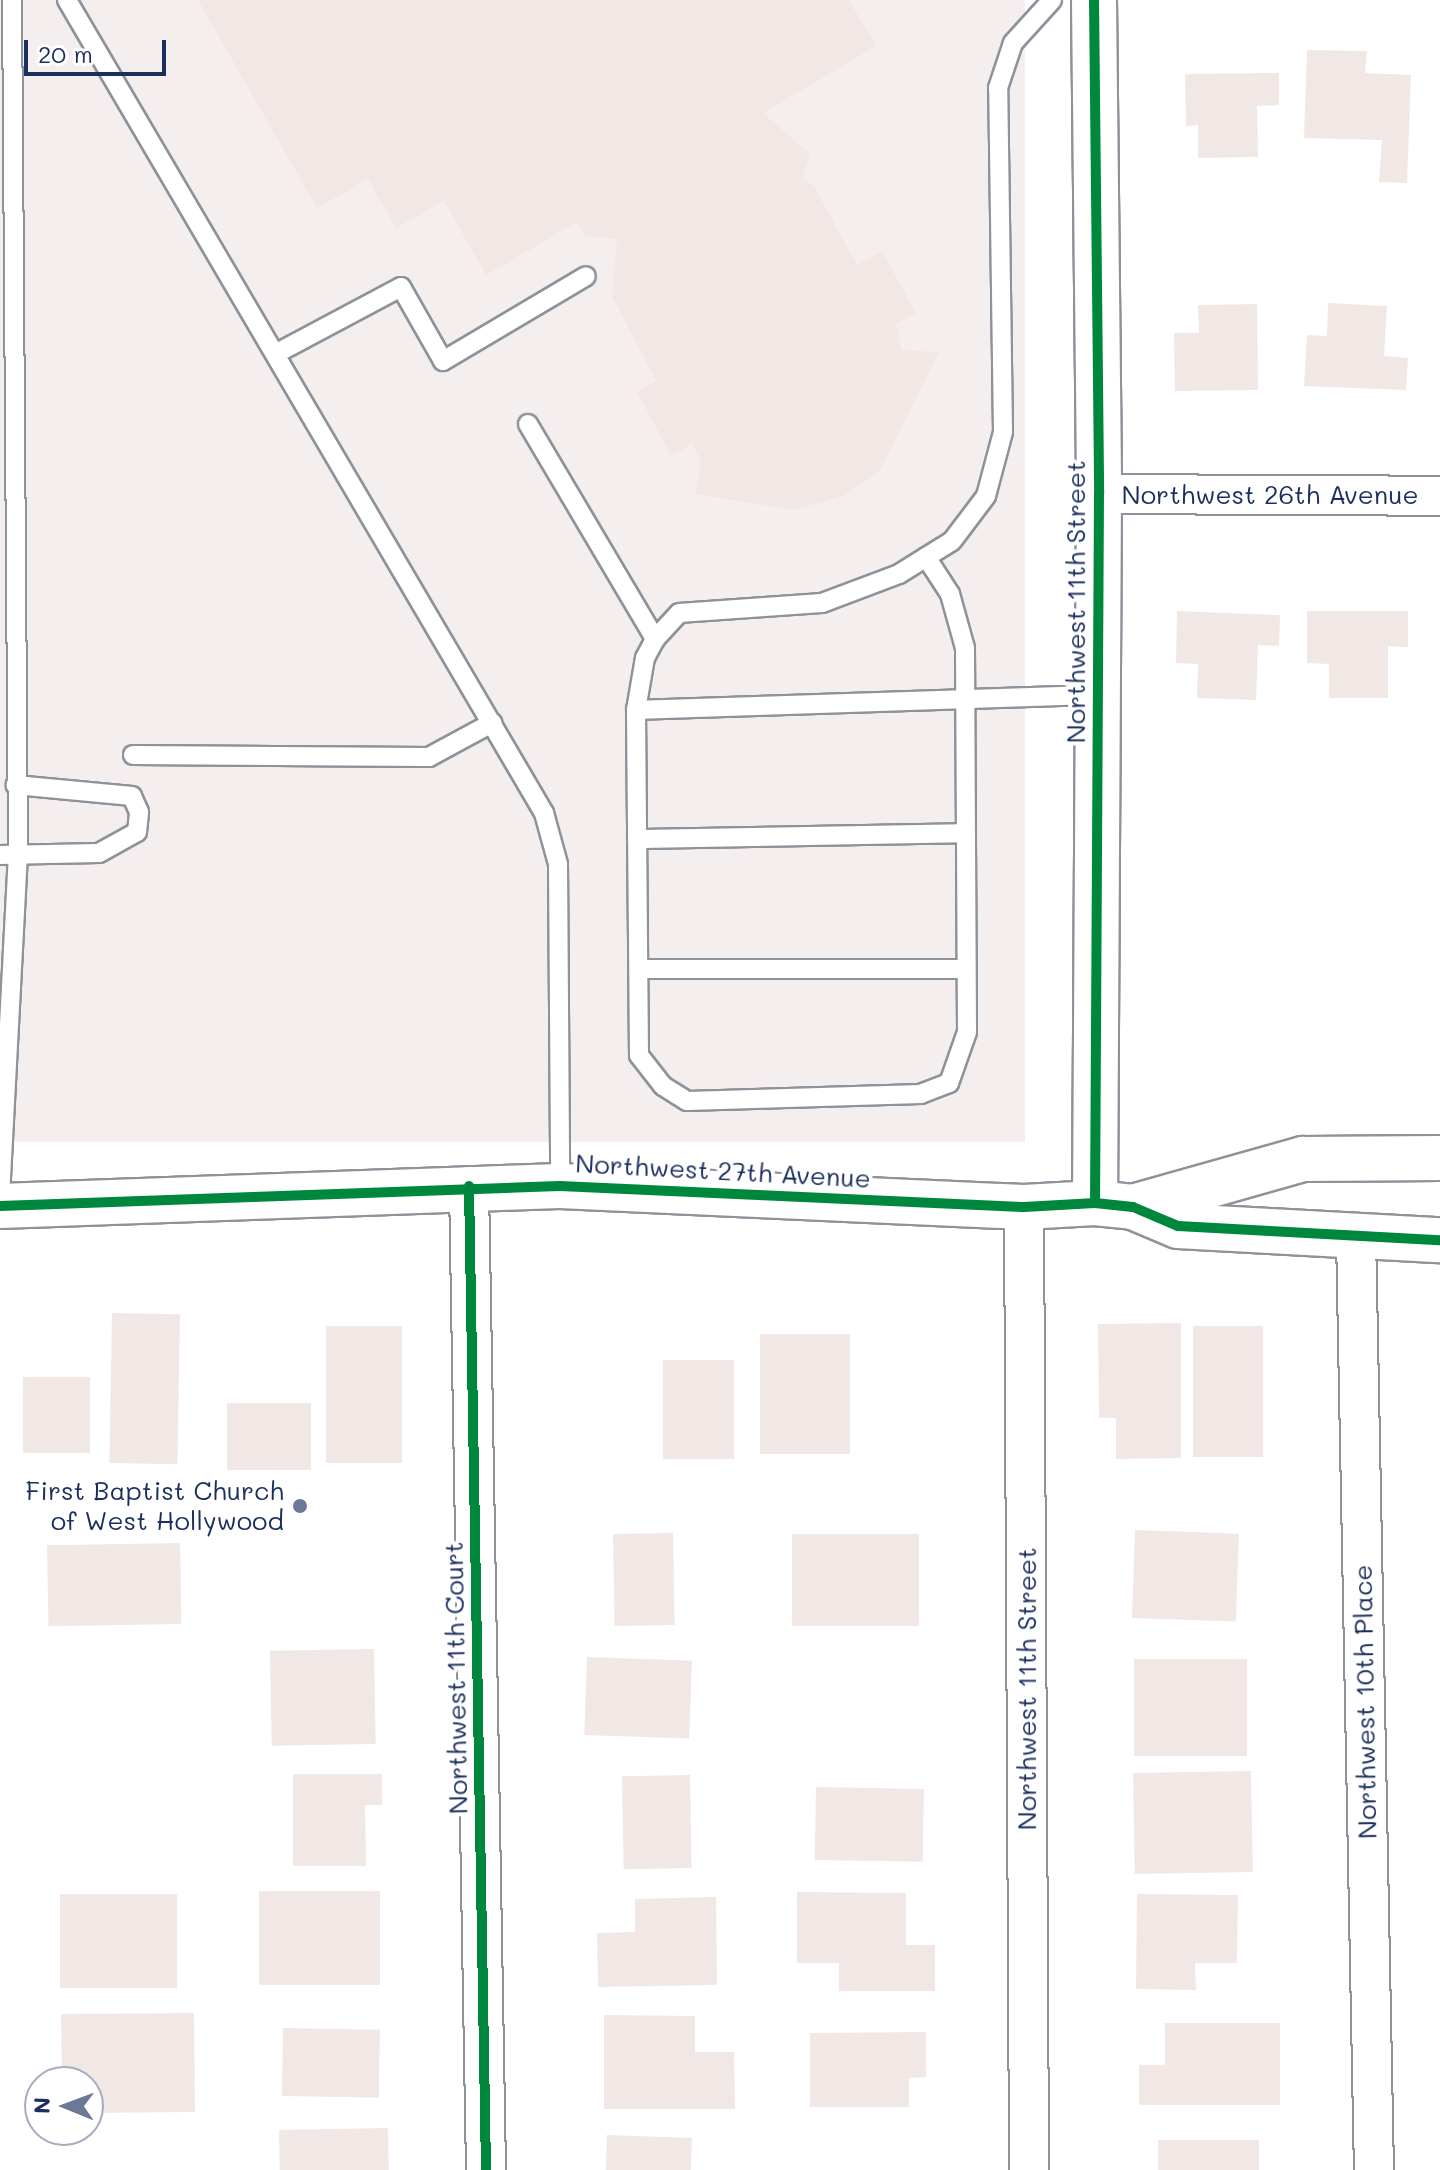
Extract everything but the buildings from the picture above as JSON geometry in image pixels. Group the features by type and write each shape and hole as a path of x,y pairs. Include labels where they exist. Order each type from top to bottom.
{"street":[{"name":"Northwest 11th Street","path":"1094,0 1098,695 1114,1205"},
{"name":"Northwest 26th Avenue","path":"1099,494 1440,496"},
{"name":"Northwest 27th Avenue","path":"0,1206 469,1186 560,1186 1024,1207 1114,1205 1303,1159 1440,1158"},
{"name":"Northwest 11th Court","path":"469,1186 486,2170"},
{"name":"Northwest 27th Avenue","path":"1114,1205 1178,1226 1440,1240"},
{"name":"Northwest 11th Street","path":"1024,1207 1029,2170"},
{"name":"Northwest 10th Place","path":"1356,1235 1374,2170"}],"lane":[{"path":"0,1197 9,855 16,785 12,0"},
{"path":"67,0 277,353 544,813 558,864 560,1186"},
{"path":"926,557 950,594 965,648 967,1032 949,1083 921,1094 687,1101 663,1086 639,1055 636,710 645,658 655,639 679,613 822,603 899,574 926,557 952,541 986,496 1003,432 998,88 1013,43 1052,0"},
{"path":"277,353 401,287 443,361 586,276"},
{"path":"528,424 655,639"},
{"path":"636,710 1098,695"},
{"path":"133,755 429,757 492,723"},
{"path":"9,855 99,853 137,832 139,812 132,796 114,790 16,785"},
{"path":"637,839 966,833"},
{"path":"639,969 966,969"}],"shaded area":[{"path":"0,0 1025,0 1025,1142 0,1142"}],"cycle path":[{"path":"1094,0 1099,494 1095,1203"},
{"path":"469,1186 486,2170"},
{"path":"0,1206 560,1186 1024,1207 1095,1203 1133,1207 1178,1226 1440,1240"}],"place":[{"name":"First Baptist Church of West Hollywood","path":"300,1506"}]}
